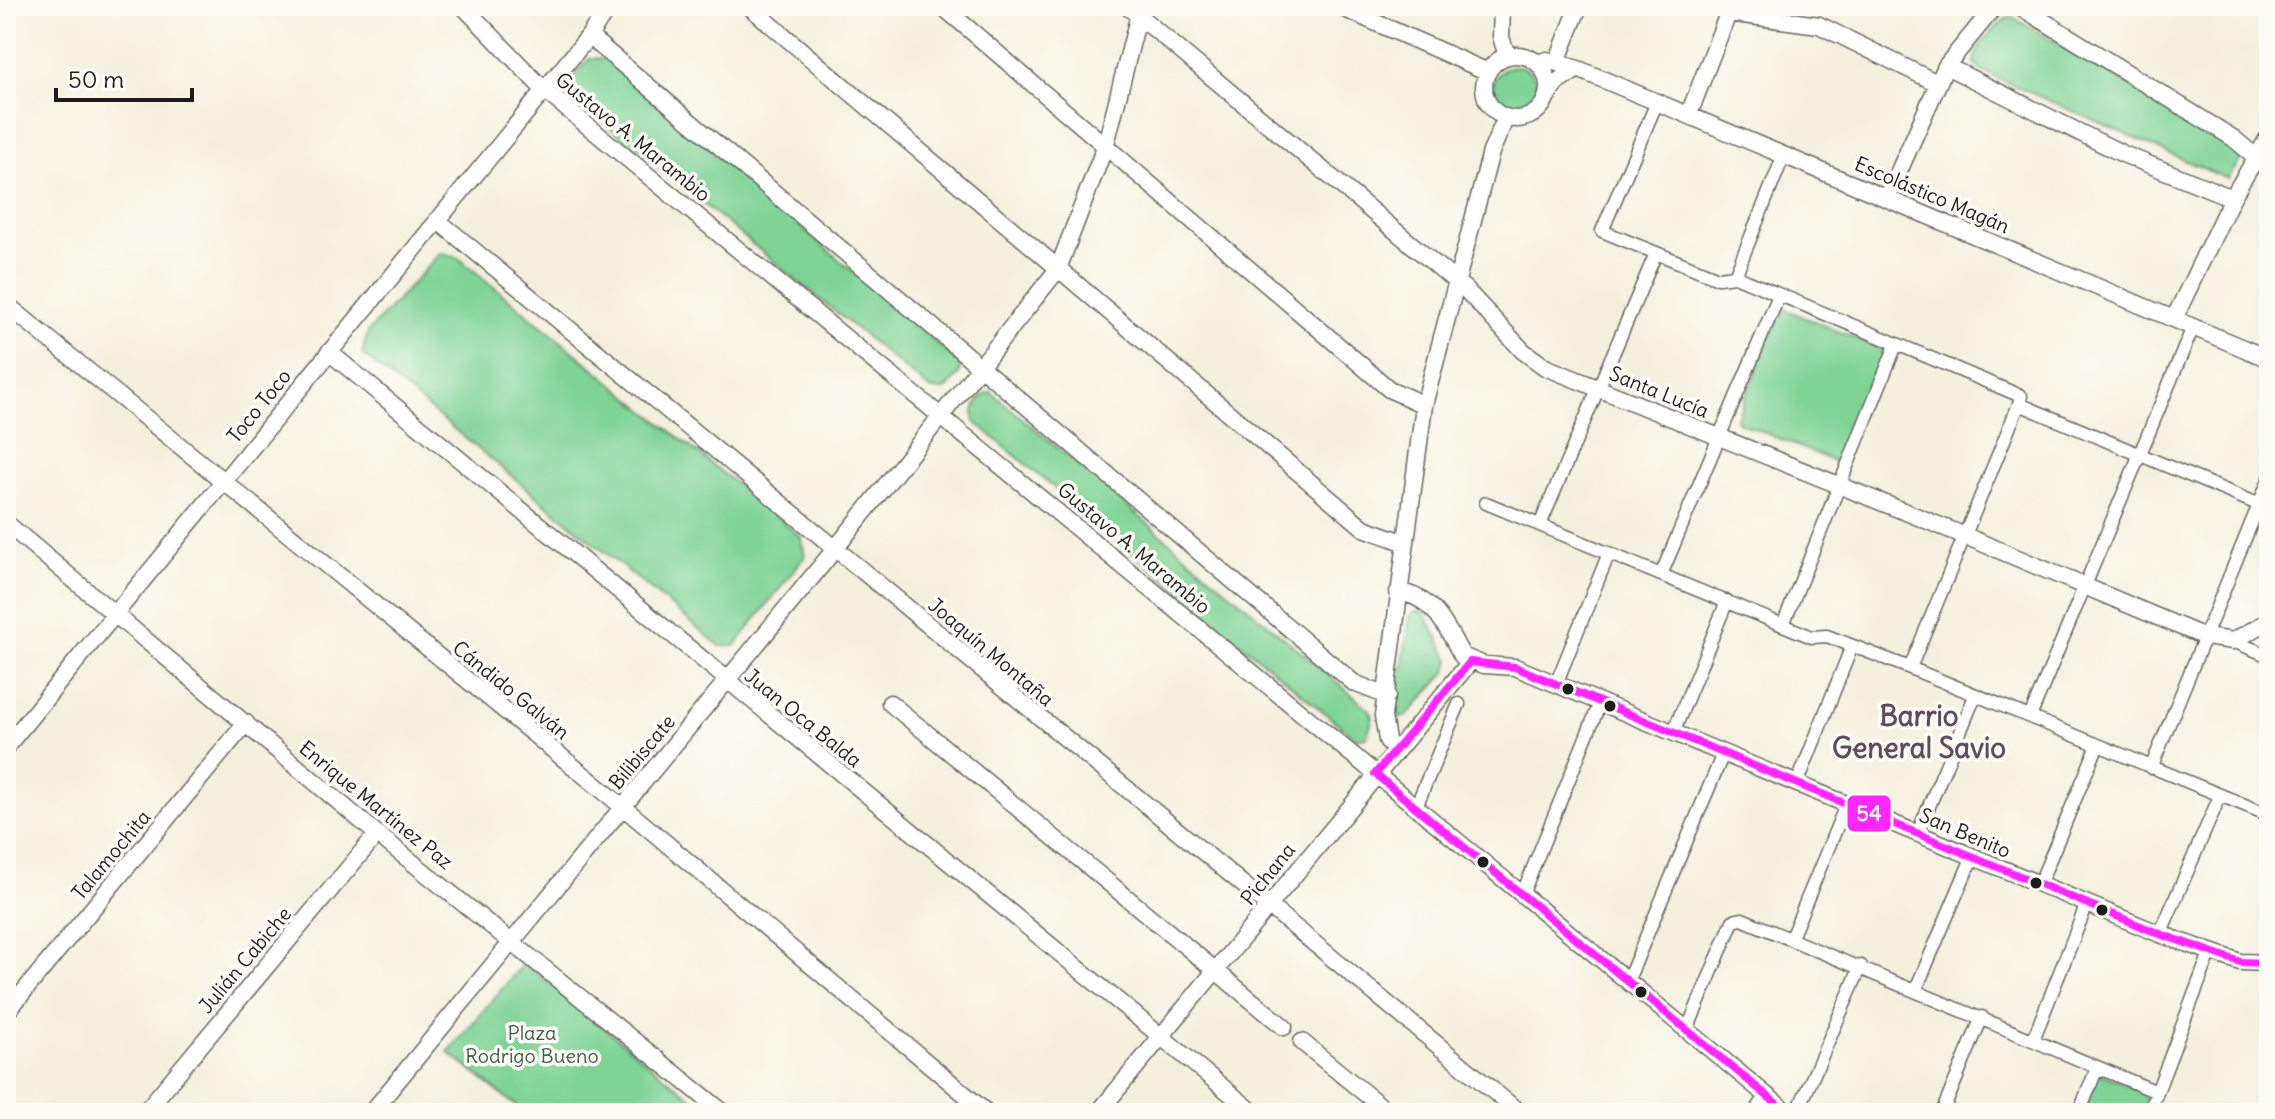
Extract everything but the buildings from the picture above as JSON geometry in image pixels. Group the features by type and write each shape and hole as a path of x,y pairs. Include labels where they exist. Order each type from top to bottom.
{"street":[{"name":"Gustavo A. Marambio","path":"463,6 544,90 1788,1113"},
{"name":"Toco Toco","path":"6,747 589,36 609,6"},
{"path":"749,6 1364,528 1403,542"},
{"path":"942,6 1389,389 1424,405"},
{"path":"1338,6 1488,72"},
{"path":"1502,6 1501,37 1507,56 1488,72 1484,90 1486,100 1506,117 1531,115 1545,101 1556,83 1578,69"},
{"path":"1557,62 1579,6"},
{"path":"1887,198 1946,66 1995,6"},
{"path":"2019,6 2233,138 2269,168"},
{"name":"Bilibiscate","path":"371,1113 727,682 1058,269 1106,144 1136,9"},
{"name":"Santa Lucía","path":"1136,9 1455,282 1534,361 2205,637 2233,641"},
{"path":"1689,114 1730,10 1819,25 1937,83"},
{"path":"589,36 1354,683 1387,696"},
{"name":"Escolástico Magán","path":"1507,56 1517,55 1537,63 1557,62 1578,69 2269,359"},
{"path":"1537,63 1547,80 1545,101"},
{"path":"1946,66 2123,154 2232,198"},
{"path":"1657,102 1602,231 1718,278 1735,276 2021,396 1910,668"},
{"path":"1394,751 1383,726 1403,542 1424,405 1491,152 1506,117"},
{"path":"2174,319 2232,198 2269,136"},
{"path":"1735,276 1784,155"},
{"name":"Joaquín Montaña","path":"437,220 1520,1113"},
{"path":"1540,525 1656,253"},
{"path":"1661,575 1779,295"},
{"name":"Cándido Galván","path":"6,304 623,807 987,1113"},
{"path":"2030,717 2138,452 2193,327"},
{"path":"1783,625 1896,345"},
{"name":"Juan Oca Balda","path":"329,352 1254,1113"},
{"path":"2019,404 2260,505"},
{"path":"2151,768 2269,480"},
{"path":"1486,503 1783,625 1910,668 2269,815"},
{"name":"Enrique Martínez Paz","path":"6,523 377,834 724,1113"},
{"path":"1556,684 1609,553"},
{"path":"1398,592 1413,594 1427,602 1462,656 1470,662"},
{"path":"1673,733 1727,601"},
{"path":"2233,641 2269,621"},
{"path":"2233,641 2269,656"},
{"path":"1797,784 1852,646"},
{"name":"Pichana","path":"1098,1113 1470,662"},
{"name":"San Benito","path":"1470,662 1515,667 1972,858 2210,953 2240,962 2269,963"},
{"path":"1917,835 1975,696"},
{"path":"890,703 1284,1027"},
{"path":"1522,895 1600,703"},
{"path":"1415,809 1459,704"},
{"name":"Talamochita","path":"6,1013 246,723"},
{"path":"2039,885 2097,747"},
{"path":"1628,980 1723,754"},
{"path":"2160,934 2220,796"},
{"path":"1791,938 1846,805"},
{"name":"Julián Cabiche","path":"144,1113 377,834"},
{"path":"1916,989 1972,858"},
{"path":"2033,1040 2087,904"},
{"path":"1687,1030 1733,921 1742,919 1861,966 2157,1092"},
{"path":"2149,1113 2210,953"},
{"path":"1797,1113 1861,966"},
{"path":"1942,1113 1982,1017"},
{"path":"1302,1042 1389,1113"},
{"path":"2079,1113 2097,1068"},
{"path":"1756,1113 1769,1097"}],"green space":[{"path":"2011,16 2240,150 2243,156 2228,179 1981,71 1974,63 1979,49 1993,30"},
{"path":"590,58 605,59 956,360 961,365 959,374 946,390 931,390 570,95 569,81"},
{"path":"1515,66 1531,72 1537,88 1531,104 1515,110 1499,104 1493,88 1499,72"},
{"path":"440,253 457,257 801,537 805,556 735,646 720,646 362,354 368,332"},
{"path":"1782,308 1886,351 1840,464 1736,421"},
{"path":"991,392 1370,710 1373,717 1367,737 1356,739 975,422 977,404"},
{"path":"1416,611 1425,614 1450,660 1447,671 1407,716 1401,717 1395,712 1410,616"},
{"name":"Plaza Rodrigo Bueno","path":"524,963 710,1113 525,1113 448,1052"},
{"path":"2098,1073 2151,1093 2143,1113 2083,1113"}],"transit line":[{"name":"54","path":"1470,662 1515,667 2160,934 2240,962 2269,963"},
{"name":"54","path":"1375,774 1470,662"},
{"name":"54","path":"1375,774 1788,1113"}],"district":[{"name":"Barrio General Savio","path":"1919,732"}]}
